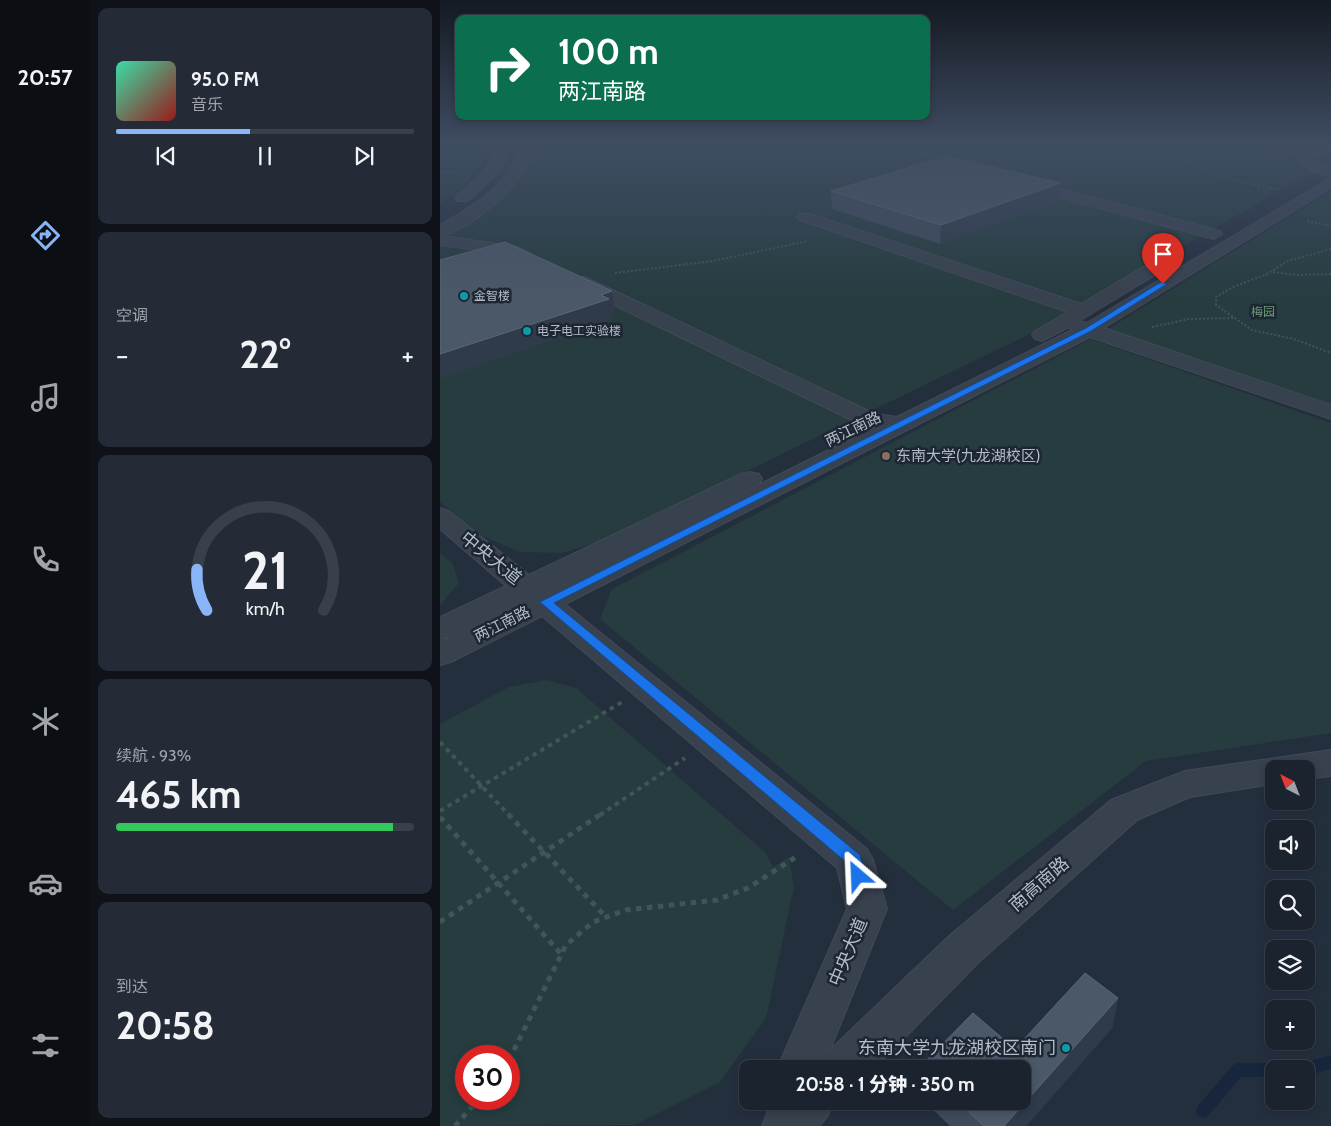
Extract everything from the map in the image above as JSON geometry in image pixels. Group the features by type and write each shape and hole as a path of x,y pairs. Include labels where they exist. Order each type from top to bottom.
{"street":[{"path":"447,209 465,196"},
{"path":"440,232 470,215 493,196"},
{"path":"1071,196 1214,234"},
{"path":"1191,247 1279,196"},
{"name":"两江南路","path":"440,629 537,594 900,424 1193,266 1282,212 1302,196"},
{"path":"460,200 488,200"},
{"path":"1260,207 1282,212"},
{"path":"805,217 849,232 1086,324 1331,412"},
{"path":"440,240 458,245 512,249 537,261"},
{"path":"1086,324 1165,262 1193,266"},
{"path":"570,277 870,420 900,424"},
{"name":"两江南路","path":"440,655 537,594 870,420 996,360 1086,324"},
{"name":"中央大道","path":"440,516 537,594 854,860 866,909 804,1060"},
{"path":"1315,765 1331,763"},
{"name":"南高南路","path":"852,1060 963,950 1124,810 1185,784 1265,772"},
{"path":"776,1126 783,1110"},
{"path":"786,1126 801,1110"}],"path":[{"path":"570,277 652,267 698,264 756,252 776,245 849,232"},
{"path":"1331,249 1288,261 1272,272 1233,287 1216,297 1216,305 1252,330 1294,339 1331,353"},
{"path":"1272,272 1298,276 1331,274"},
{"path":"1086,324 1236,318"},
{"path":"440,811 648,687"},
{"path":"440,922 712,740"},
{"path":"440,742 606,917"},
{"path":"440,817 561,954"},
{"path":"516,1045 566,945 593,922 626,910 717,900 748,888 828,837"},
{"path":"455,1126 469,1110"}],"green space":[{"path":"440,196 451,196 440,203"},
{"path":"492,196 1271,196 1038,330 605,540 562,553 519,552 481,535 440,502 440,237 475,216"},
{"name":"梅园","path":"1324,196 1331,196 1331,407 1106,330"},
{"path":"1091,339 1331,423 1331,733 1146,761 953,910 600,619 612,589"},
{"path":"440,553 453,564 459,583 440,605"},
{"path":"547,680 576,688 765,852 773,867 789,857 794,887 766,1018 720,1082 635,1125 440,1126 440,724 509,687"}],"building":[{"path":"846,196 1024,196 941,225"},
{"path":"505,242 612,291 601,295 609,299 440,354 440,260"},
{"path":"1085,973 1118,998 1031,1096 1031,1060 927,1060 973,1013 1015,1049"},
{"path":"967,1110 1018,1110 1004,1126 984,1126"}],"waterway":[{"path":"1315,1066 1331,1062"},
{"path":"1203,1111 1238,1070 1265,1070"}],"place":[{"name":"金智楼","path":"464,296"},
{"name":"电子电工实验楼","path":"527,331"},
{"name":"东南大学(九龙湖校区)","path":"886,456"},
{"name":"东南大学九龙湖校区南门","path":"1066,1048"}],"route":[{"path":"858,876 854,860 546,602 1088,330 1163,284"}]}
